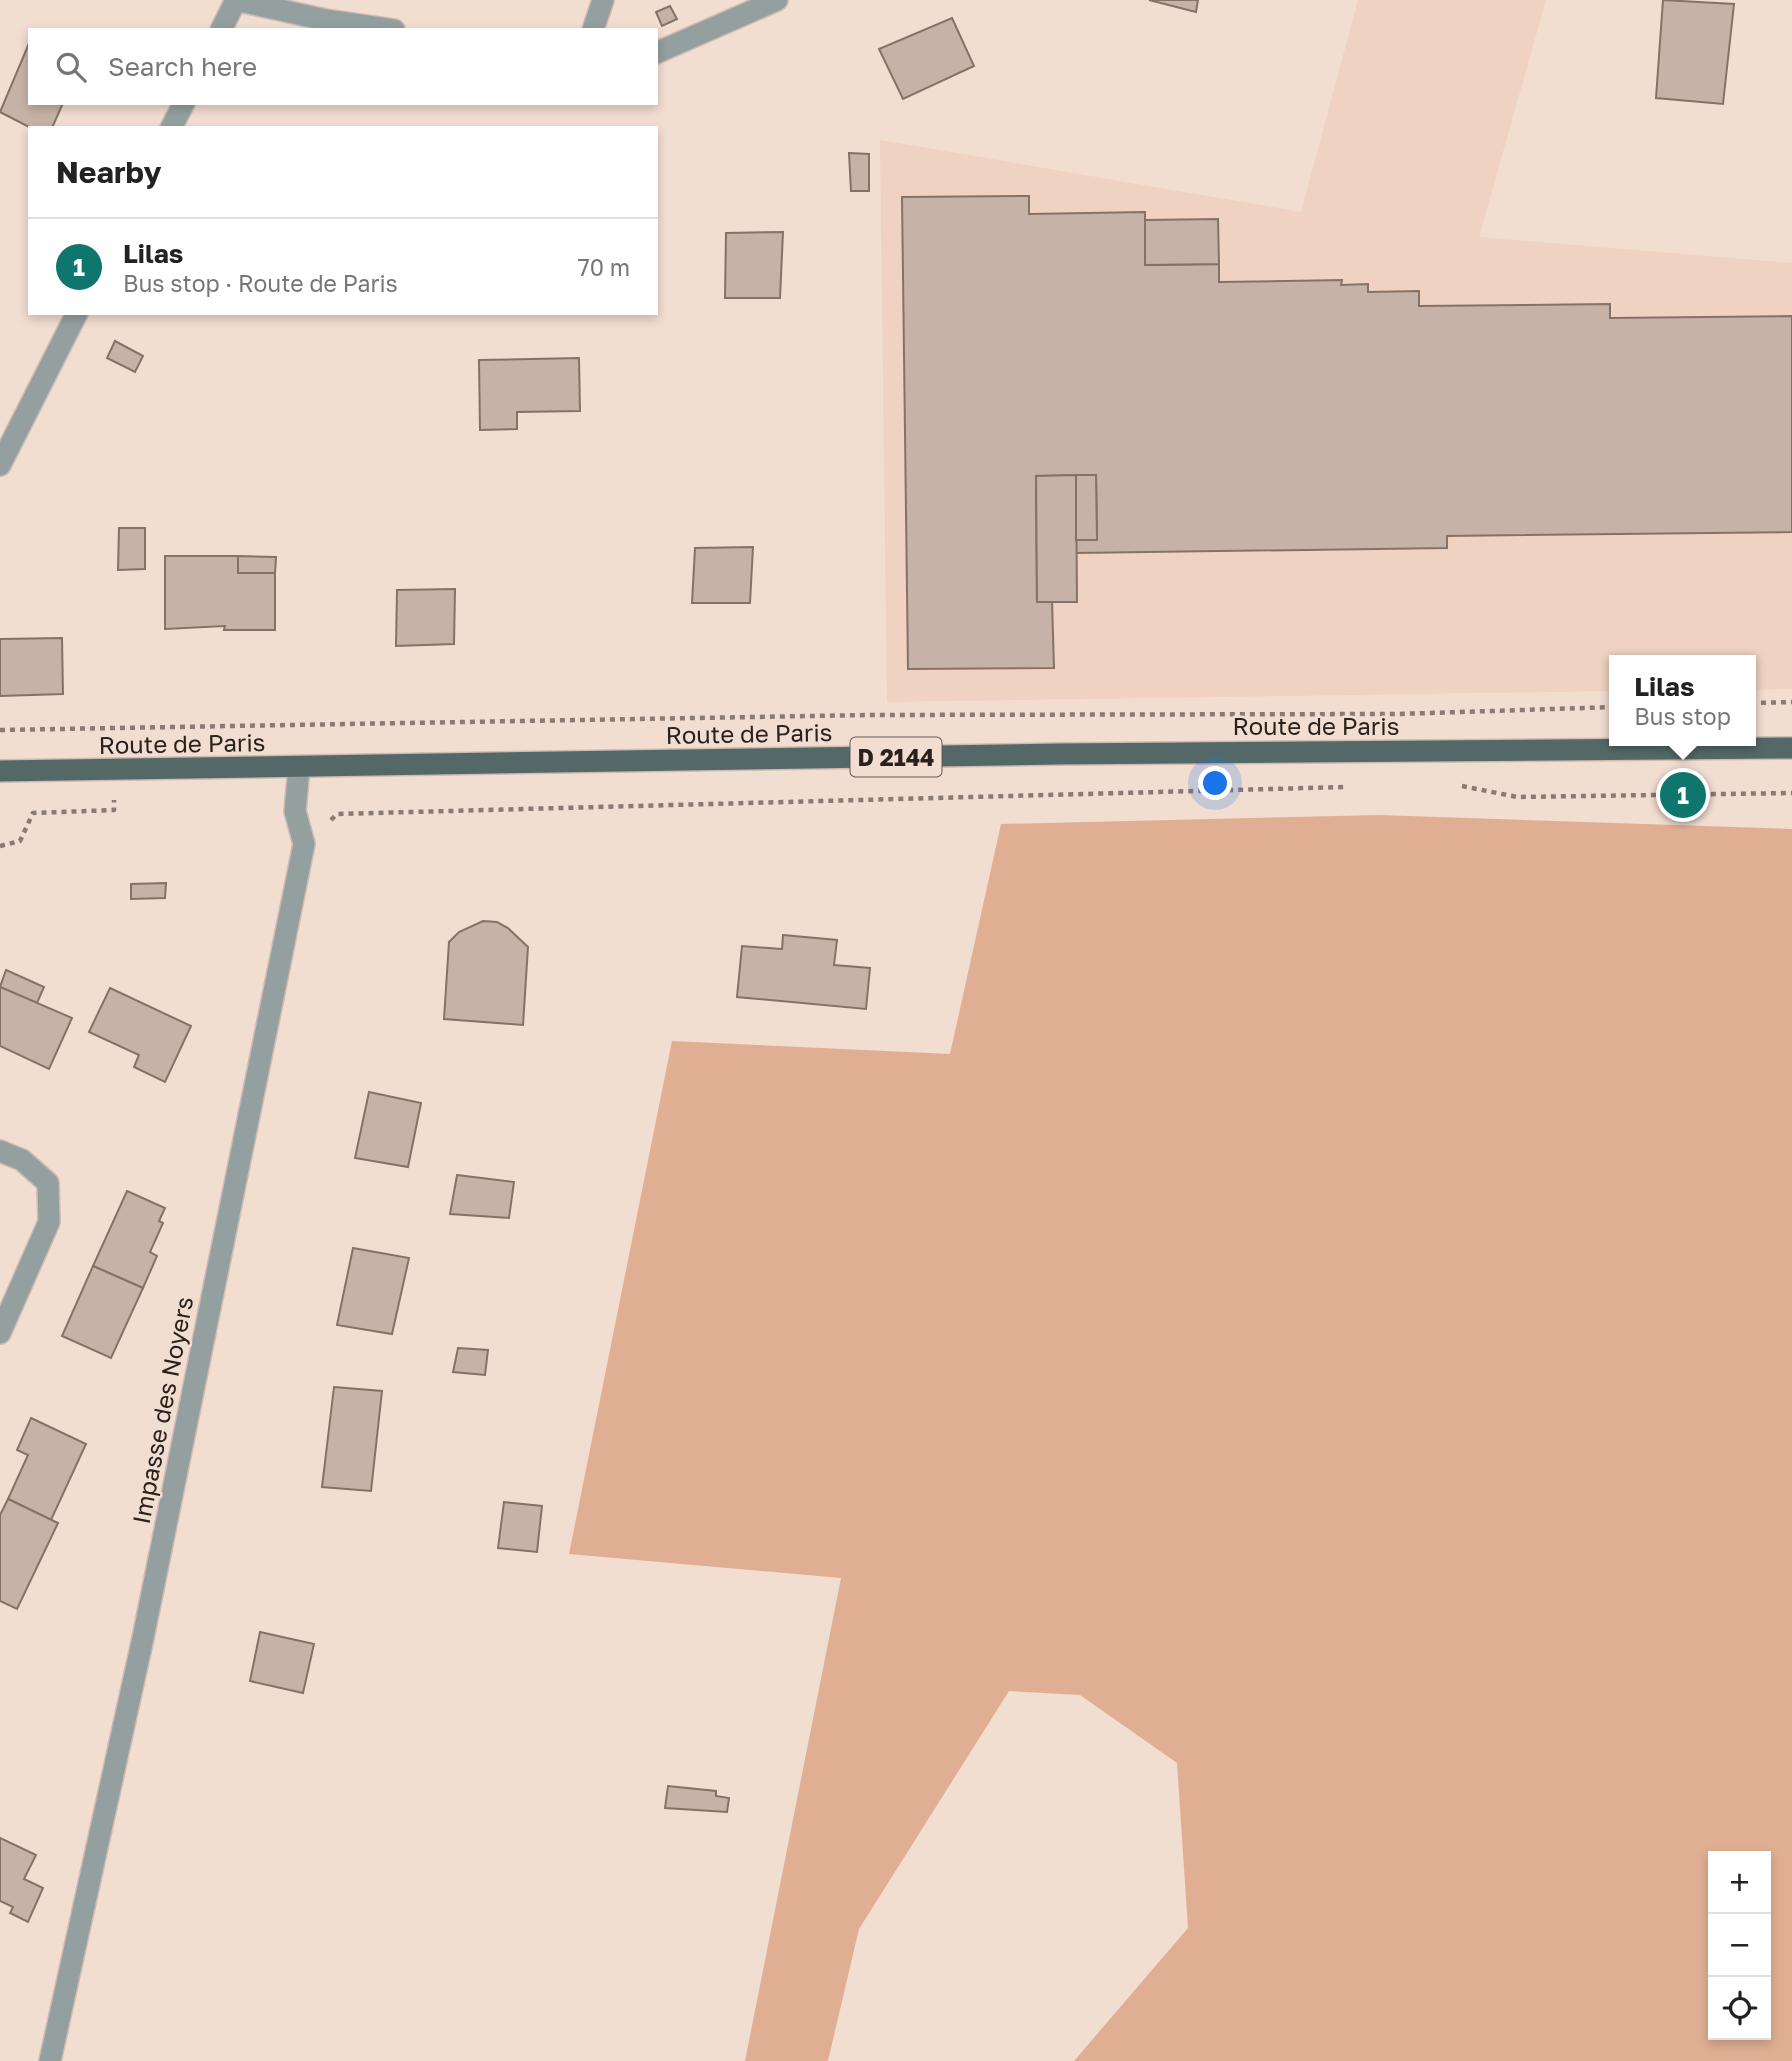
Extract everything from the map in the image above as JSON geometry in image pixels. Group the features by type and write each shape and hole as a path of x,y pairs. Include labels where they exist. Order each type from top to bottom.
{"main road":[{"name":"Route de Paris","path":"0,771 1059,754 1792,748"}],"street":[{"path":"222,28 236,0 383,28"},
{"path":"594,28 603,0"},
{"path":"658,52 777,0"},
{"path":"172,126 183,105"},
{"path":"0,465 76,315"},
{"name":"Impasse des Noyers","path":"50,2061 143,1638 304,844 295,811 299,768"},
{"path":"0,1151 22,1160 48,1184 49,1222 0,1333"}],"path":[{"path":"1756,703 1792,702"},
{"path":"0,730 897,715 1398,714 1609,707"},
{"path":"1456,784 1517,797 1792,793"},
{"path":"304,844 337,814 1358,787"}],"shaded area":[{"path":"1358,0 1546,0 1479,237 1792,263 1792,689 1756,690 1756,655 1609,655 1609,691 887,702 880,140 1301,212"},
{"path":"1380,815 1792,829 1792,2061 1074,2061 1188,1928 1177,1763 1080,1695 1009,1691 859,1929 828,2061 745,2061 841,1578 569,1554 672,1041 950,1054 1001,824"}],"building":[{"path":"1149,0 1198,0 1196,12"},
{"path":"1663,0 1734,4 1723,104 1656,98"},
{"path":"670,6 677,19 662,26 656,12"},
{"path":"952,18 974,66 903,99 879,49"},
{"path":"28,46 28,105 62,105 53,126 28,126 0,112"},
{"path":"849,153 869,154 869,191 851,191"},
{"path":"1029,196 1029,214 1145,212 1145,265 1219,264 1219,282 1342,280 1341,285 1368,284 1368,292 1419,291 1419,306 1610,304 1610,318 1792,316 1792,532 1447,536 1447,548 1076,553 1076,540 1097,540 1096,475 1036,476 1037,602 1052,601 1054,668 908,669 902,197"},
{"path":"1218,219 1219,264 1145,265 1145,220"},
{"path":"783,232 780,298 725,298 726,233"},
{"path":"115,341 143,356 135,372 107,358"},
{"path":"579,358 580,411 517,412 517,429 480,430 479,360"},
{"path":"1076,475 1077,602 1037,602 1036,476"},
{"path":"1076,475 1096,475 1097,540 1076,540"},
{"path":"119,528 145,528 145,569 118,570"},
{"path":"753,547 750,603 692,603 695,548"},
{"path":"165,556 238,556 238,573 275,573 275,630 224,630 225,626 165,629"},
{"path":"238,556 276,557 275,573 238,573"},
{"path":"455,589 454,644 396,646 397,590"},
{"path":"62,638 63,694 0,696 0,639"},
{"path":"166,883 165,898 131,899 131,884"},
{"path":"483,921 497,922 508,928 528,947 523,1025 444,1019 449,942 459,932"},
{"path":"783,935 837,940 834,965 870,968 866,1009 737,997 742,946 782,949"},
{"path":"6,970 44,987 37,1003 0,987"},
{"path":"0,987 72,1018 49,1069 0,1046"},
{"path":"110,988 191,1026 165,1082 134,1067 139,1055 89,1032"},
{"path":"369,1092 421,1103 408,1167 355,1158"},
{"path":"457,1175 514,1182 509,1218 450,1214"},
{"path":"127,1191 165,1208 159,1221 163,1223 150,1252 157,1256 143,1288 93,1266"},
{"path":"353,1248 409,1258 392,1334 337,1325"},
{"path":"93,1266 143,1288 111,1358 62,1336"},
{"path":"458,1348 488,1350 485,1375 453,1372"},
{"path":"334,1387 382,1391 371,1491 322,1487"},
{"path":"31,1418 86,1444 51,1520 8,1499 28,1455 17,1450"},
{"path":"8,1499 58,1523 17,1609 0,1601 0,1515"},
{"path":"504,1502 542,1506 537,1552 498,1548"},
{"path":"260,1632 314,1644 303,1693 250,1681"},
{"path":"668,1786 716,1791 716,1796 729,1798 727,1812 665,1808"},
{"path":"0,1838 36,1855 24,1879 43,1888 28,1922 10,1913 13,1907 0,1901"}],"place":[{"name":"Lilas","path":"1683,795"}]}
